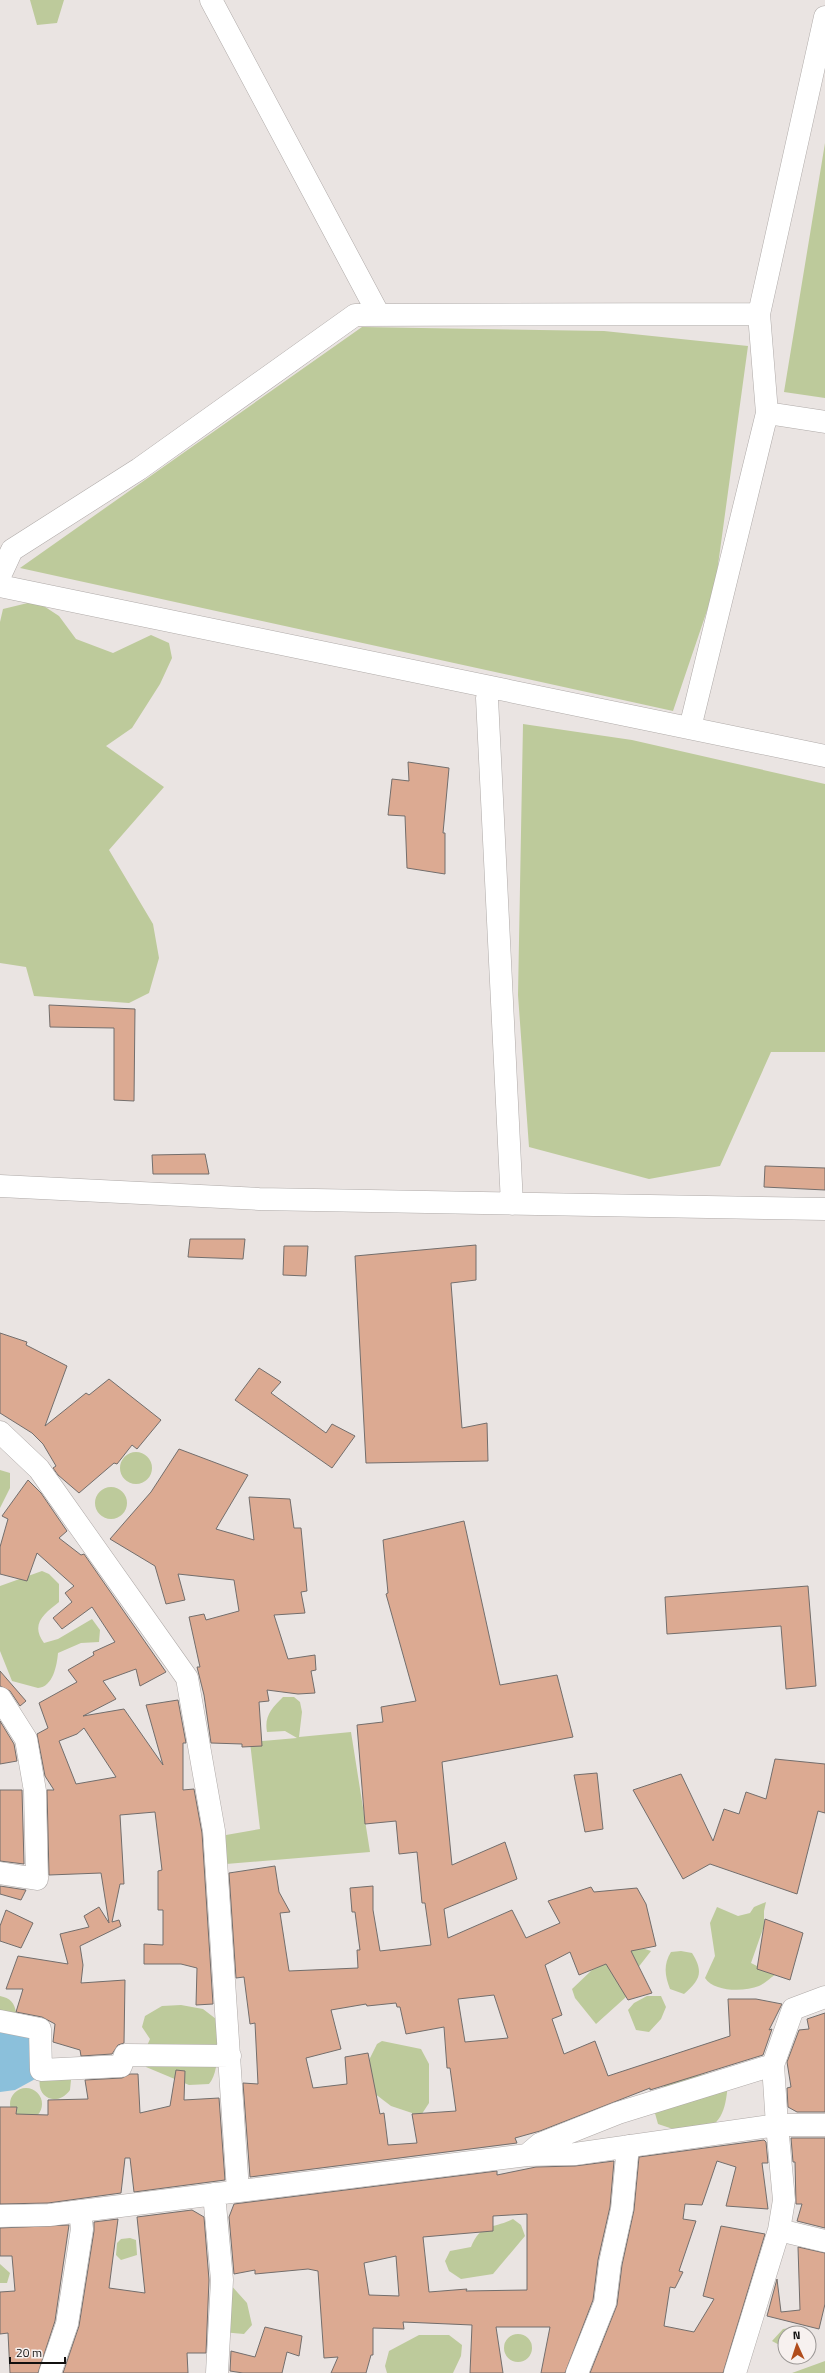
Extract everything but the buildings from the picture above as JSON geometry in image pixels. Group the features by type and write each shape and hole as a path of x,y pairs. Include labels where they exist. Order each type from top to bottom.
{"street":[{"path":"212,0 379,315"},
{"path":"690,728 767,413 759,314 821,55 825,17"},
{"path":"0,576 12,550 139,469 355,315 759,314"},
{"path":"767,413 825,422"},
{"path":"0,586 825,756"},
{"path":"487,698 512,1204"},
{"path":"0,1186 259,1199 825,1209"},
{"path":"0,1432 39,1469 187,1678 214,1831 238,2191"},
{"path":"0,1698 26,1739 35,1791 37,1879 0,1873"},
{"path":"735,2373 779,2230 784,2200 773,2065 793,2009 825,1997"},
{"path":"0,2021 40,2029 41,2070 121,2066 125,2055 230,2056"},
{"path":"527,2155 540,2144 618,2113 773,2065"},
{"path":"0,2216 49,2215 527,2155 576,2154 777,2125 825,2125"},
{"path":"577,2373 605,2302 610,2263 622,2209 628,2146"},
{"path":"214,2194 222,2280 217,2373"},
{"path":"50,2373 67,2324 82,2229 80,2211"},
{"path":"779,2230 825,2241"}],"green space":[{"path":"30,0 64,0 57,23 37,25"},
{"path":"825,143 825,398 784,392"},
{"path":"362,327 604,331 748,346 715,587 673,711 20,568"},
{"path":"36,601 59,616 76,639 113,653 151,635 169,643 172,658 160,684 132,728 106,746 164,787 109,850 153,924 159,958 149,993 129,1003 34,996 26,967 0,963 0,622 3,609"},
{"path":"523,724 632,740 825,784 825,1052 771,1052 720,1166 649,1179 529,1147 518,995"},
{"path":"133,1452 139,1452 149,1459 152,1468 151,1474 145,1481 139,1484 133,1484 123,1477 120,1471 120,1465 127,1455"},
{"path":"0,1470 10,1473 10,1488 0,1508"},
{"path":"114,1487 120,1489 125,1494 127,1503 125,1512 120,1517 108,1519 102,1517 97,1512 95,1500 97,1494 102,1489"},
{"path":"42,1571 49,1574 59,1584 59,1602 44,1615 39,1625 38,1630 44,1643 58,1639 92,1619 100,1630 99,1642 81,1643 58,1653 57,1663 51,1680 43,1687 38,1688 12,1681 0,1651 0,1586"},
{"path":"283,1697 294,1697 300,1702 302,1712 299,1737 351,1732 370,1852 226,1864 226,1835 260,1829 250,1742 297,1738 285,1731 267,1732 266,1726 268,1717 275,1705"},
{"path":"766,1902 764,1911 764,1926 751,1963 775,1975 761,1985 753,1988 738,1990 730,1990 709,1983 705,1978 715,1956 710,1923 717,1907 738,1916 750,1913 754,1907"},
{"path":"630,1949 645,1949 651,1951 630,1978 626,1997 596,2024 575,1998 572,1989 592,1970"},
{"path":"681,1951 692,1953 698,1965 699,1971 697,1980 684,1994 670,1989 666,1970 668,1957 671,1952"},
{"path":"0,1996 7,1998 11,2002 16,2013 0,2028"},
{"path":"647,1996 661,1996 666,2007 661,2019 649,2032 636,2030 628,2010 634,2003"},
{"path":"181,2005 203,2009 216,2019 218,2053 213,2078 209,2084 189,2085 146,2067 142,2057 150,2039 142,2027 145,2016 162,2006"},
{"path":"382,2041 421,2049 429,2064 429,2103 416,2123 412,2113 391,2106 370,2090 370,2058 377,2044"},
{"path":"709,2073 728,2084 723,2110 716,2122 711,2127 694,2136 658,2124 651,2099 668,2082"},
{"path":"69,2075 71,2080 70,2090 60,2098 49,2098 41,2091 40,2078"},
{"path":"26,2088 32,2089 39,2095 42,2104 41,2110 35,2117 26,2120 20,2119 13,2113 10,2104 11,2098 17,2091"},
{"path":"513,2219 521,2225 525,2236 493,2274 461,2279 449,2271 445,2261 450,2251 471,2247 479,2233 489,2227"},
{"path":"130,2238 136,2240 137,2255 121,2260 116,2255 117,2243 121,2239"},
{"path":"0,2264 10,2273 7,2283 0,2283"},
{"path":"229,2283 247,2303 252,2325 244,2334 222,2332"},
{"path":"518,2334 528,2338 532,2348 528,2358 518,2362 508,2358 504,2348 508,2338"},
{"path":"419,2335 449,2335 462,2345 461,2356 453,2373 387,2373 385,2366 389,2351"},
{"path":"777,2336 777,2344 772,2341"},
{"path":"825,2361 825,2373 792,2373 817,2365"}],"water":[{"path":"0,2026 41,2041 37,2078 15,2090 0,2092"}]}
